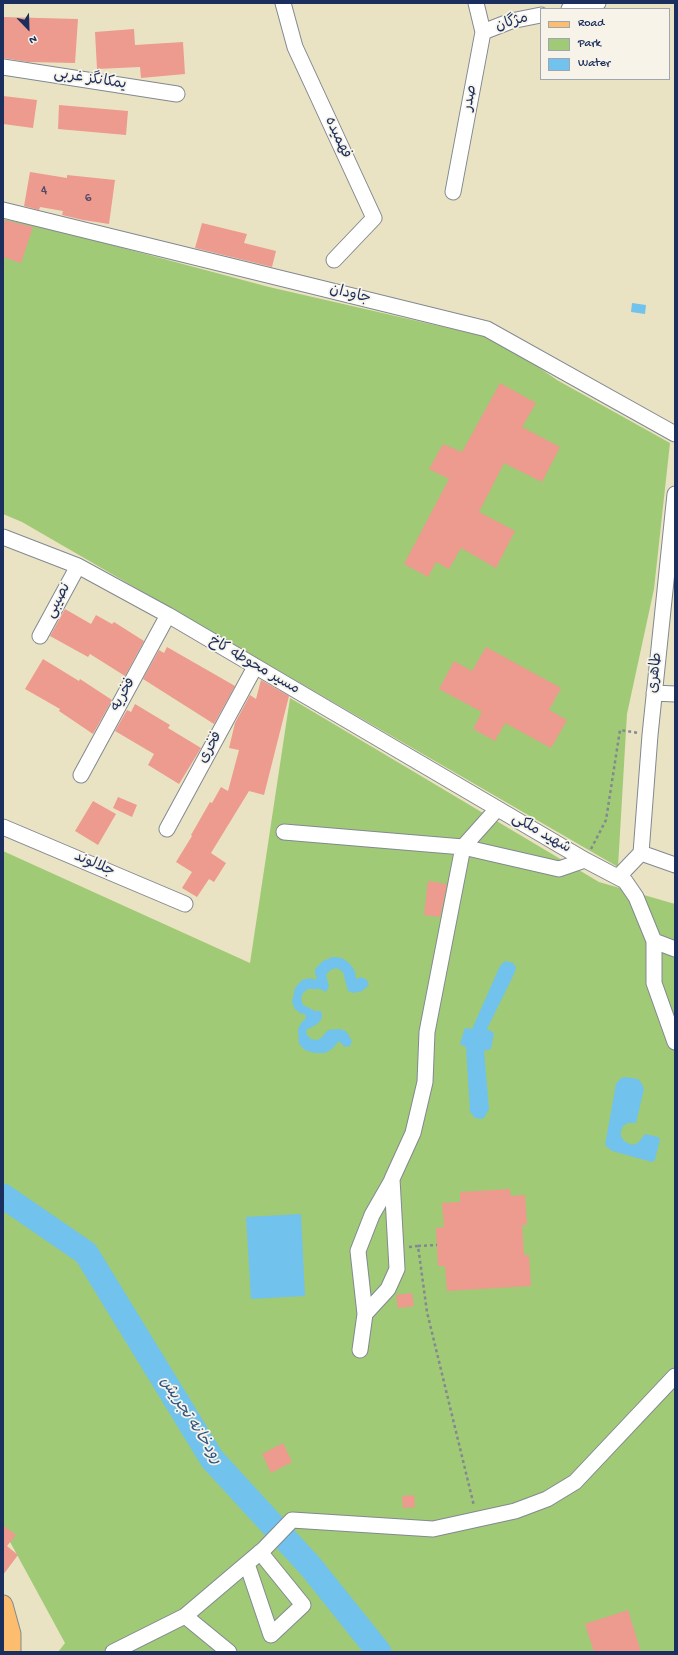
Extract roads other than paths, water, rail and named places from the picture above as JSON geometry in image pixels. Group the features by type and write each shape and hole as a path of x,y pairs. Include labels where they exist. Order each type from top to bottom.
{"main road":[{"path":"3,1605 11,1634 11,1652"}],"street":[{"name":"فهمیده","path":"283,3 295,46 374,218 334,260"},
{"name":"صدر","path":"453,192 483,32 476,3"},
{"path":"574,8 598,3"},
{"name":"مژگان","path":"483,32 511,21 540,15"},
{"name":"یمکانگز غربی","path":"3,67 177,94"},
{"name":"جاودان","path":"3,210 487,329 675,434"},
{"name":"طاهری","path":"641,853 650,735 675,494"},
{"name":"مسیر محوطه کاخ","path":"3,537 78,566 168,615 497,809"},
{"name":"نصیبی","path":"40,636 78,566"},
{"name":"فخریه","path":"80,775 168,615"},
{"name":"فخری","path":"167,828 255,667"},
{"path":"654,693 675,694"},
{"path":"360,1350 365,1314 358,1251 372,1215 392,1179 413,1133 425,1082 427,1032 463,847 497,809"},
{"name":"شهید ملکی","path":"497,809 585,860"},
{"name":"جلالوند","path":"3,827 185,904"},
{"path":"284,832 463,847 559,869 585,860 618,877 625,881 636,897 654,941 654,983 675,1042"},
{"path":"618,877 641,853 675,865"},
{"path":"654,941 675,949"},
{"path":"365,1314 388,1289 397,1269 392,1179"},
{"path":"113,1652 185,1616 247,1564 292,1520 433,1529 515,1511 547,1500 576,1482 675,1376"},
{"path":"247,1564 271,1635 303,1605 262,1550"},
{"path":"185,1616 229,1652"}],"water":[{"path":"632,303 646,305 645,314 631,312"},
{"path":"333,957 342,958 349,963 355,971 356,979 361,977 367,980 369,985 362,991 354,993 348,991 343,972 337,968 330,970 326,975 329,986 326,992 320,989 308,989 303,993 301,998 303,1005 315,1011 321,1011 322,1016 321,1020 316,1025 306,1030 307,1035 311,1039 317,1040 321,1038 328,1030 339,1029 346,1031 352,1041 350,1046 345,1047 339,1041 332,1049 325,1053 314,1053 305,1050 299,1044 298,1029 306,1018 305,1014 300,1013 295,1009 292,1002 295,988 302,980 310,978 315,980 317,977 315,974 315,969 323,961"},
{"path":"505,961 513,963 516,967 487,1029 494,1033 491,1049 484,1051 489,1109 484,1118 475,1118 470,1112 466,1047 460,1044 465,1028 472,1029 500,966"},
{"path":"624,1077 638,1079 644,1089 636,1123 628,1123 623,1126 621,1136 624,1141 632,1145 638,1143 645,1134 658,1137 660,1139 655,1160 652,1162 612,1151 605,1145 616,1084"},
{"path":"301,1214 305,1296 251,1299 246,1217"}],"waterway":[{"name":"رودخانه تجریش","path":"3,1196 86,1253 212,1459 311,1567 379,1652"}]}
